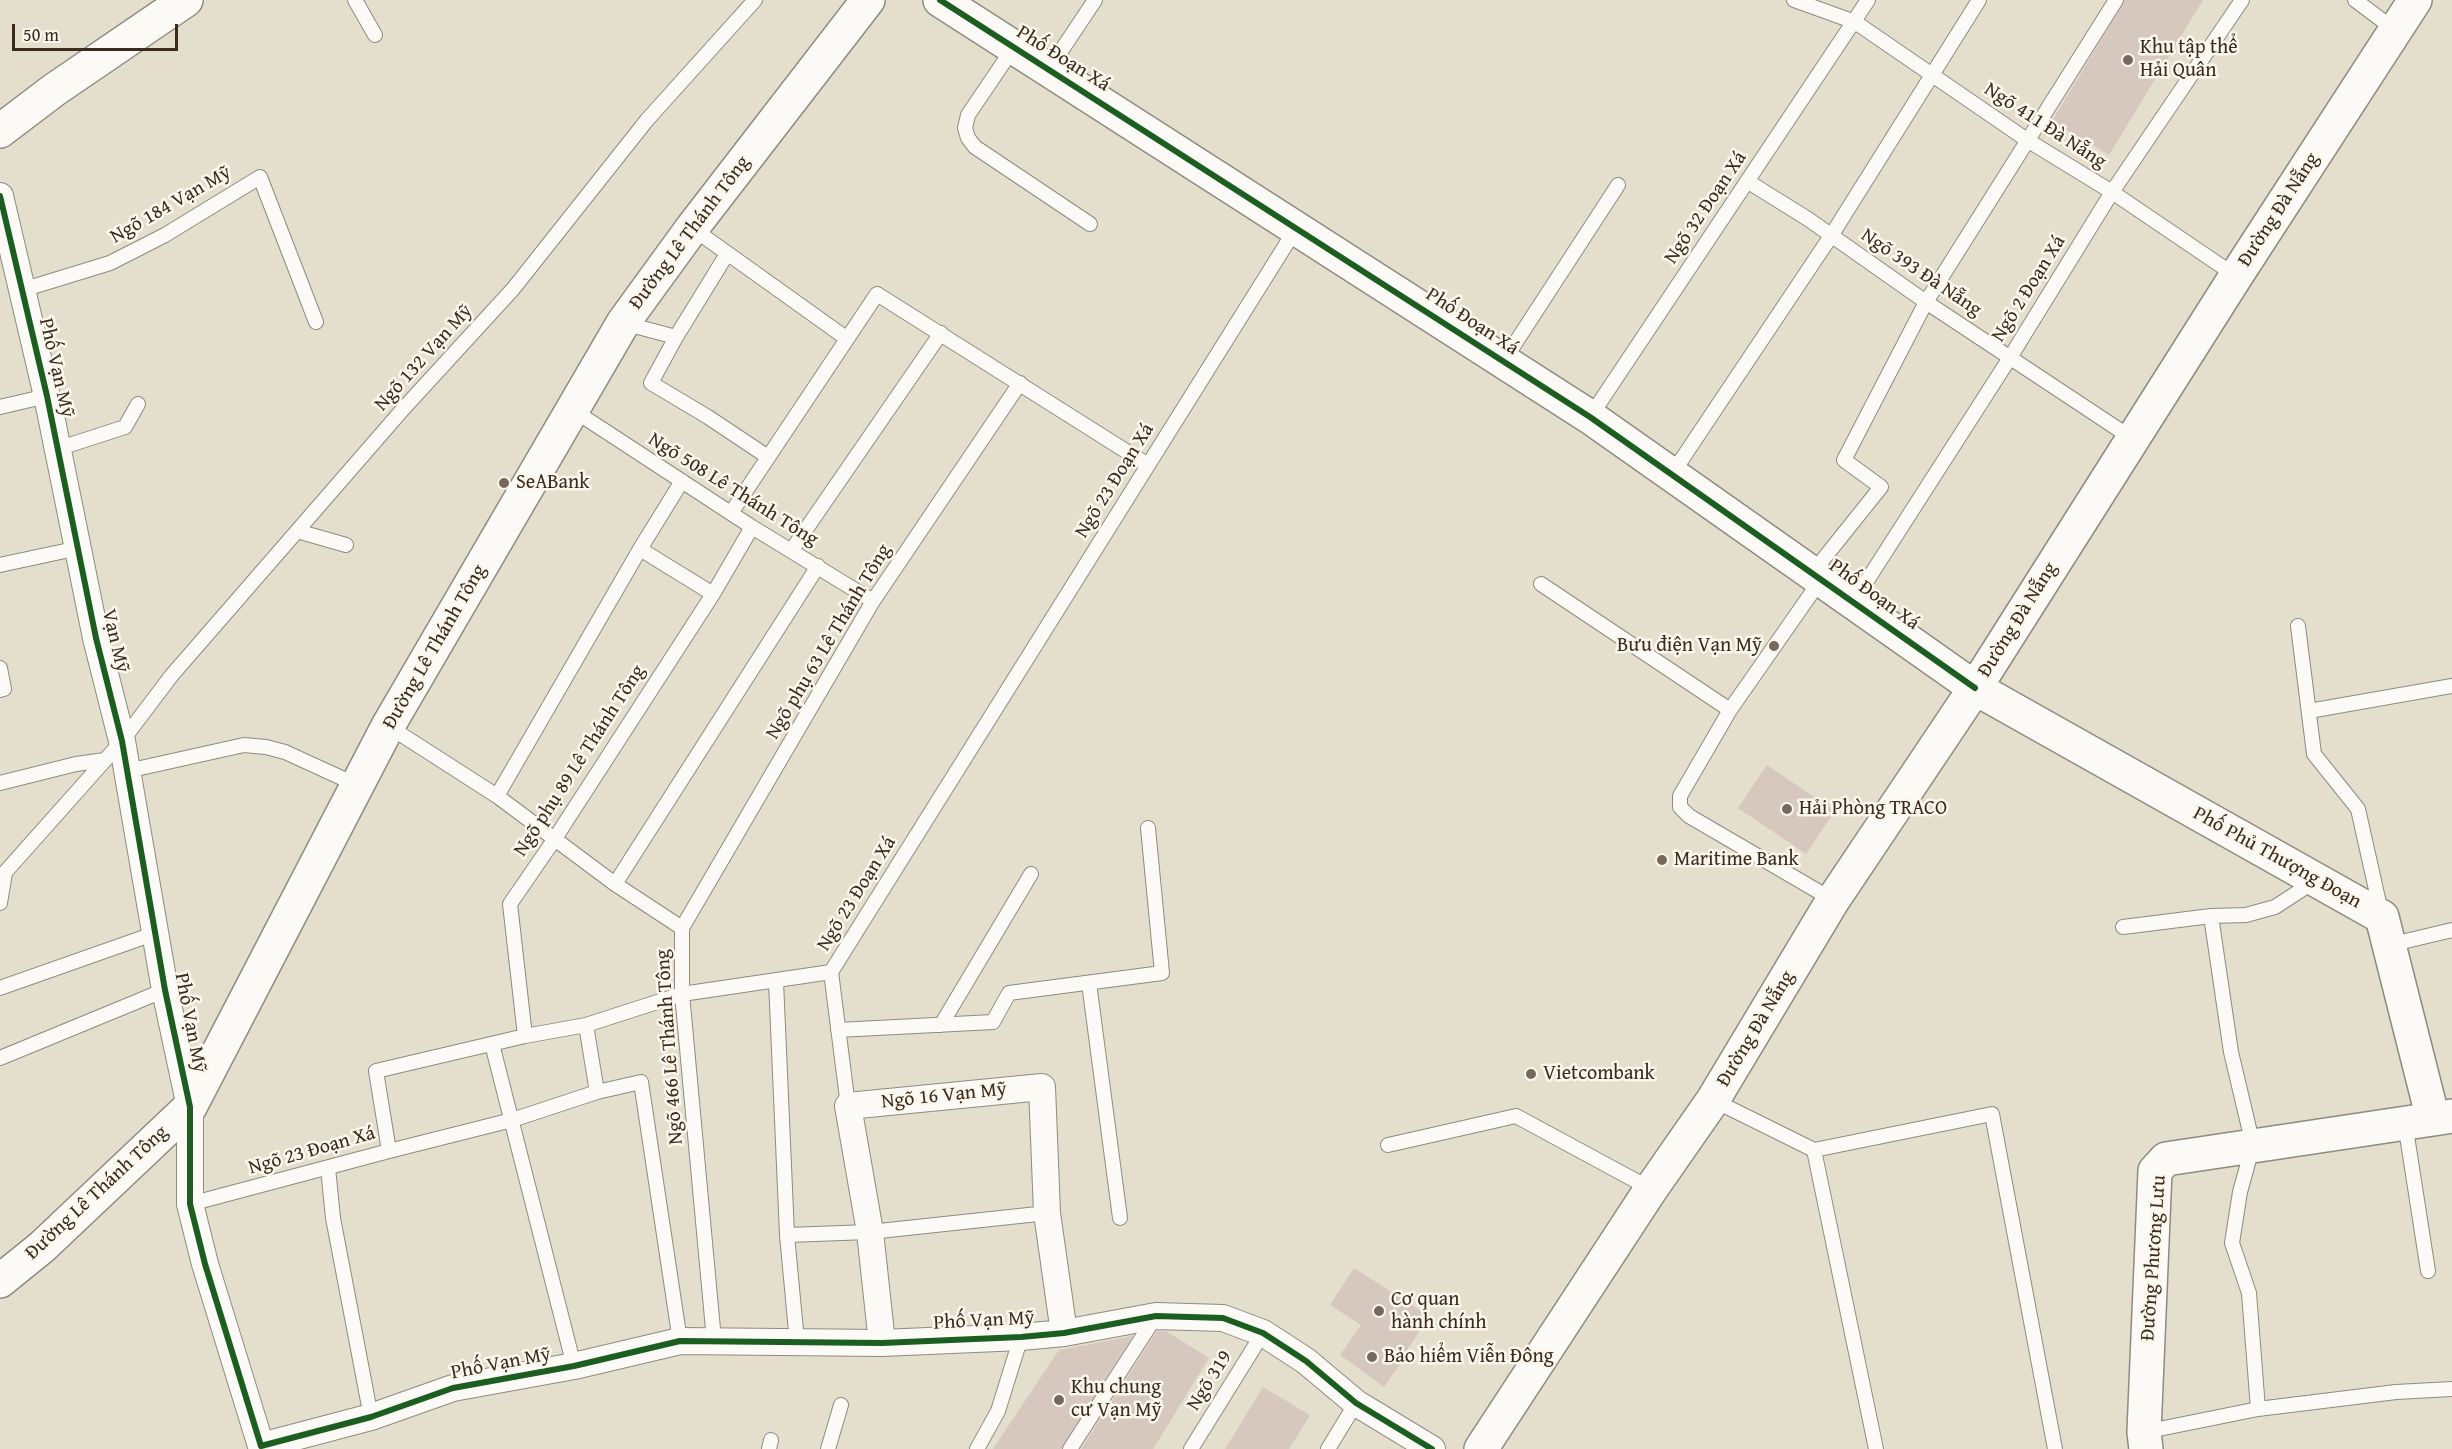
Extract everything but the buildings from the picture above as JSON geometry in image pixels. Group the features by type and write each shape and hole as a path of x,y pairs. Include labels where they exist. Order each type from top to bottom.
{"main road":[{"path":"0,131 54,90 186,0"},
{"name":"Đường Lê Thánh Tông","path":"0,1281 42,1247 190,1107 388,726 623,323 692,228 868,0"},
{"name":"Phố Đoạn Xá","path":"940,0 1590,417 1975,688"},
{"name":"Đường Đà Nẵng","path":"1481,1449 1651,1189 1713,1100 1833,900 1975,688 2236,276 2415,0"},
{"name":"Phố Phủ Thượng Đoạn","path":"1975,688 2317,880 2385,931"},
{"path":"2385,931 2430,1119"},
{"name":"Đường Phương Lưu","path":"2145,1440 2155,1171 2166,1159 2430,1119"}],"street":[{"name":"Phố Vạn Mỹ","path":"0,196 4,229 22,291 79,548"},
{"name":"Vạn Mỹ","path":"79,548 96,638 122,741"},
{"name":"Phố Vạn Mỹ","path":"122,741 116,766 156,933 165,990 190,1107 190,1204 205,1264 261,1446 371,1417 453,1388 574,1366 680,1341 882,1343 1021,1337 1064,1333 1156,1316 1223,1318 1263,1333 1306,1361 1356,1403 1432,1449"},
{"name":"Ngõ 16 Vạn Mỹ","path":"848,1106 1042,1087 1047,1213 1064,1333"},
{"path":"848,1106 870,1232 882,1343"}],"lane":[{"path":"355,0 375,35"},
{"name":"Ngõ 132 Vạn Mỹ","path":"122,741 172,675 404,408 513,289 647,120 755,0"},
{"path":"1049,69 1095,0"},
{"name":"Ngõ 411 Đà Nẵng","path":"1794,0 1855,22 2027,140 2112,192 2236,276"},
{"path":"1855,22 1868,0"},
{"path":"1672,474 1831,236 1979,0"},
{"path":"1833,900 1689,816 1680,807 1680,796 1730,710 1817,575 1881,487 1844,460 1926,302 2116,0"},
{"name":"Ngõ 2 Đoạn Xá","path":"1854,601 2011,356 2112,192 2242,0"},
{"path":"2355,0 2395,30"},
{"name":"Ngõ 32 Đoạn Xá","path":"1590,417 1855,22"},
{"path":"1014,47 968,115 965,128 968,138 975,147 1090,224"},
{"name":"Ngõ 184 Vạn Mỹ","path":"22,291 110,263 165,235 260,177 316,322"},
{"name":"Ngõ 393 Đà Nẵng","path":"1747,181 2133,439"},
{"path":"1503,362 1618,185"},
{"name":"Ngõ 23 Đoạn Xá","path":"190,1204 389,1150 376,1071 525,1036 586,1025 682,994 831,972 1296,227"},
{"path":"692,228 846,338"},
{"path":"727,254 676,337 651,383 768,457"},
{"path":"731,513 877,294 1148,465"},
{"path":"623,323 676,337"},
{"path":"791,551 940,333"},
{"name":"Ngõ phụ 63 Lê Thánh Tông","path":"682,928 873,601 1020,383"},
{"path":"0,407 46,396"},
{"path":"57,449 125,427 138,404"},
{"name":"Ngõ 508 Lê Thánh Tông","path":"573,410 731,513 873,601"},
{"path":"497,796 682,481"},
{"name":"Ngõ phụ 89 Lê Thánh Tông","path":"525,1036 510,904 713,594 753,527"},
{"path":"297,531 346,545"},
{"path":"0,565 79,548"},
{"path":"640,549 713,594"},
{"path":"615,884 818,566"},
{"path":"1541,584 1730,710"},
{"path":"2298,626 2314,754 2358,809 2385,931 2452,930"},
{"path":"0,668 4,689 0,690"},
{"path":"2309,711 2452,686"},
{"name":"Ngõ 466 Lê Thánh Tông","path":"388,726 497,796 615,884 682,928 682,994 714,1340"},
{"path":"0,783 76,764 116,766 244,745 285,752 357,785"},
{"path":"0,903 2,875 116,766"},
{"path":"838,1030 993,1022 1009,993 1162,973 1148,828"},
{"path":"941,1025 1031,874"},
{"path":"2123,927 2211,916 2246,915 2275,907 2317,880"},
{"path":"2211,916 2231,1052 2253,1145 2240,1192 2232,1243 2249,1293 2258,1409"},
{"path":"0,988 156,933"},
{"path":"831,972 848,1106"},
{"path":"776,981 787,1235 797,1342"},
{"path":"1089,983 1120,1218"},
{"path":"0,1058 165,990"},
{"path":"586,1025 597,1092"},
{"path":"492,1044 574,1366"},
{"path":"389,1150 512,1120 597,1092 641,1082 680,1341"},
{"path":"1713,1100 1814,1150 1992,1114 2055,1449"},
{"path":"1388,1145 1516,1116 1651,1189"},
{"path":"2428,1271 2430,1119"},
{"path":"1814,1150 1876,1449"},
{"path":"328,1168 333,1218 371,1417"},
{"path":"787,1235 870,1232 1047,1213"},
{"path":"1070,1449 1156,1316"},
{"name":"Ngõ 319","path":"1191,1449 1263,1333"},
{"path":"977,1449 998,1411 1021,1337"},
{"path":"2145,1440 2258,1409 2396,1392 2452,1389"},
{"path":"1328,1449 1356,1403"},
{"path":"828,1449 841,1405"}],"cycle path":[{"path":"940,0 1590,417 1975,688"},
{"path":"0,196 47,396 96,638 122,741 165,990 190,1107 190,1204 205,1264 261,1446 371,1417 453,1388 574,1366 680,1341 882,1343 1021,1337 1064,1333 1156,1316 1223,1318 1263,1333 1306,1361 1356,1403 1432,1449"}],"place":[{"name":"Khu tập thể Hải Quân","path":"2128,60"},
{"name":"SeABank","path":"504,483"},
{"name":"Bưu điện Vạn Mỹ","path":"1774,646"},
{"name":"Hải Phòng TRACO","path":"1787,809"},
{"name":"Maritime Bank","path":"1662,860"},
{"name":"Vietcombank","path":"1531,1074"},
{"name":"Cơ quan hành chính","path":"1379,1311"},
{"name":"Bảo hiểm Viễn Đông","path":"1372,1357"},
{"name":"Khu chung cư Vạn Mỹ","path":"1059,1400"}]}
